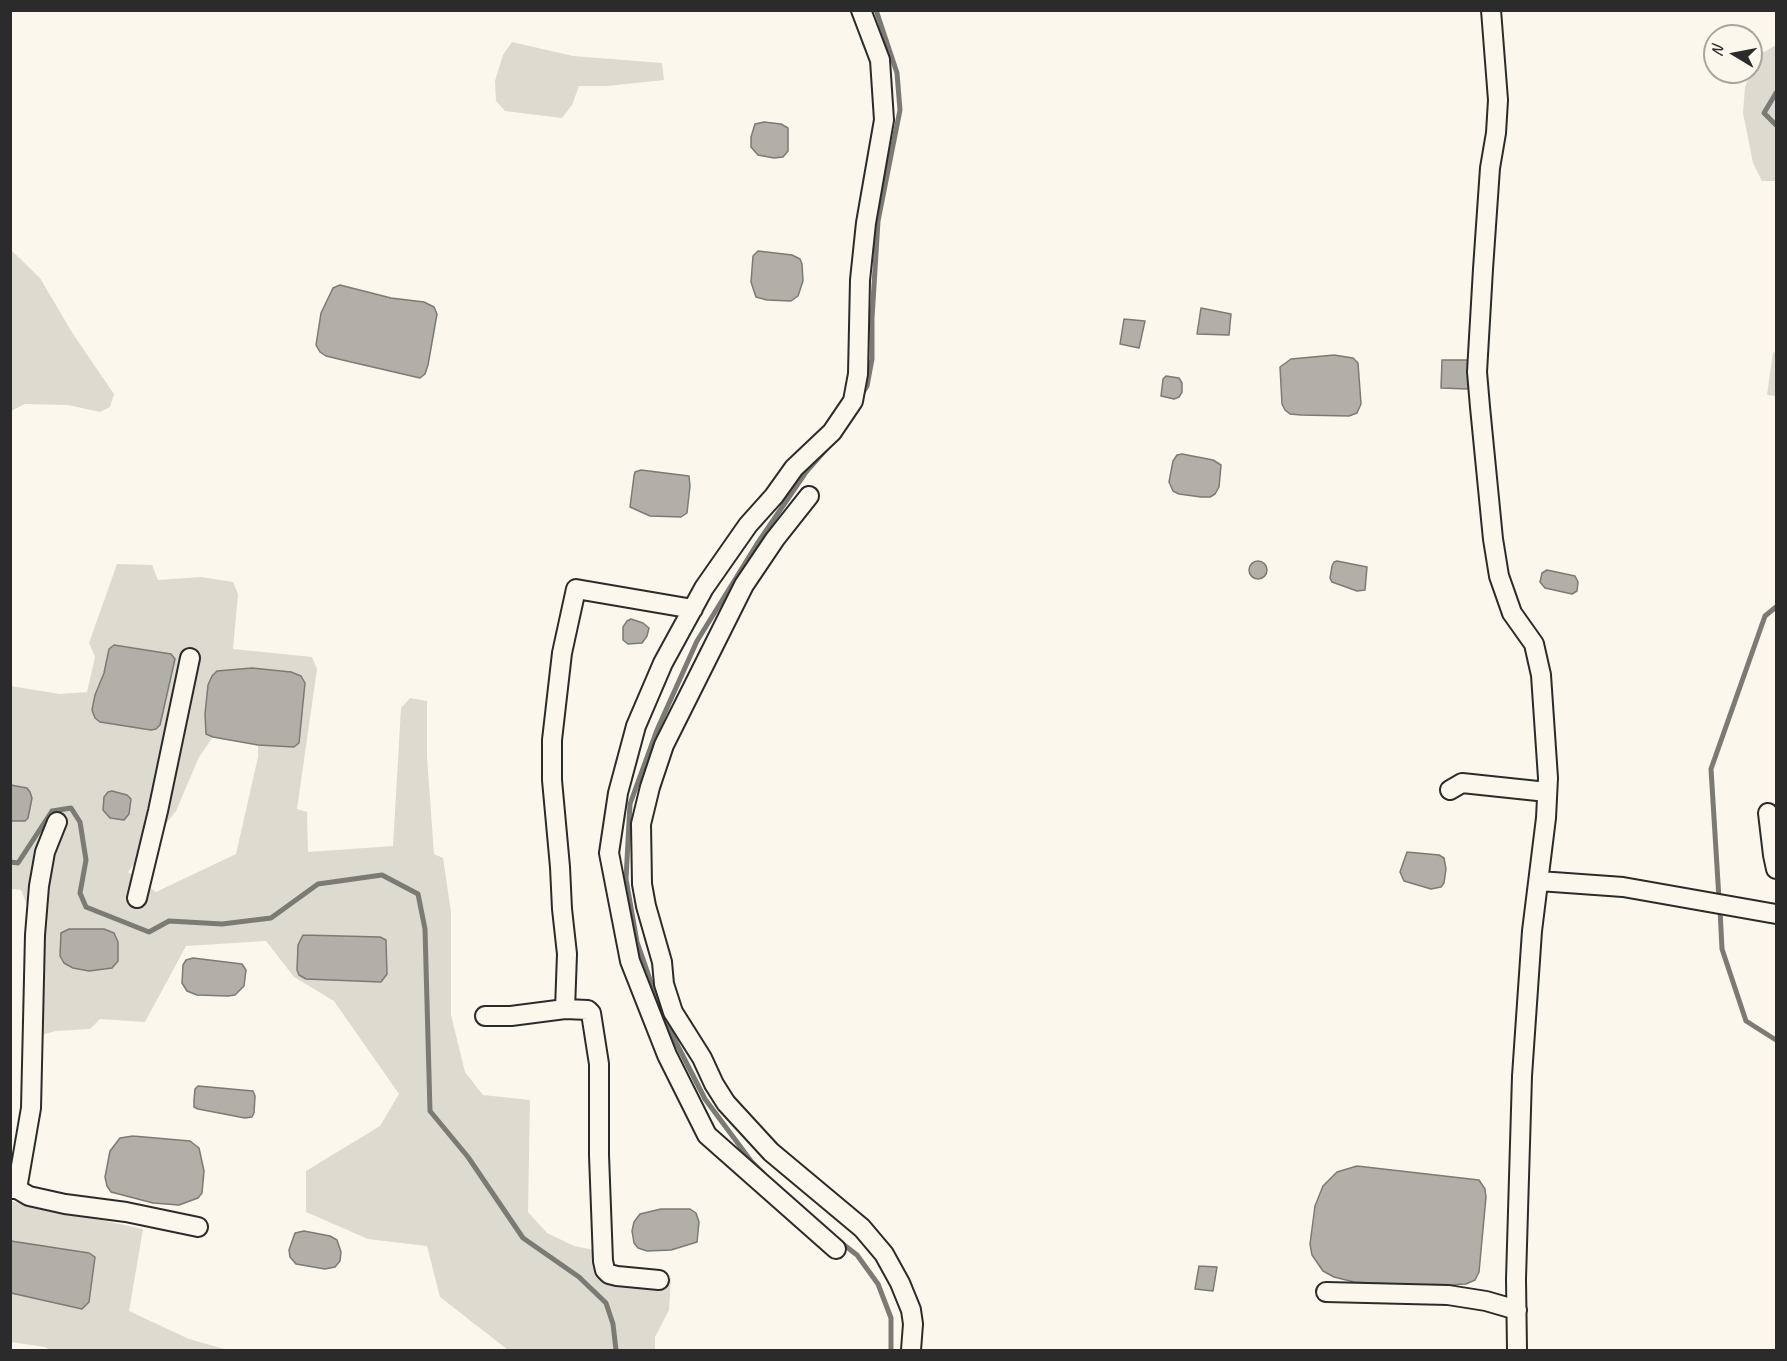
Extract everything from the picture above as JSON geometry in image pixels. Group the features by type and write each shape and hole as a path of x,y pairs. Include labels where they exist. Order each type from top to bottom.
{"street":[{"path":"836,1249 707,1135 667,1055 630,961 609,853 618,792 636,726 663,663 704,588 748,525 795,468 832,432 853,401 858,374 860,280 866,223 884,120 880,60 861,10"},
{"path":"1491,10 1498,100 1490,178 1477,372 1493,539 1499,576 1512,613 1534,644 1541,675 1547,792 1532,931 1522,1076 1517,1350"},
{"path":"809,496 775,539 744,585 708,652 664,745 641,824 642,884 662,962 664,984 670,1006 702,1058 714,1084 726,1103 771,1152 862,1228 884,1254 900,1283 911,1310 914,1324 910,1350"},
{"path":"565,1009 567,954 552,780 552,740 562,653 576,589 693,609"},
{"path":"137,898 190,658"},
{"path":"1450,790 1462,783 1547,792"},
{"path":"1768,813 1776,868"},
{"path":"57,822 45,852 39,886 35,935 31,1108 14,1189 29,1196 65,1204 126,1212 198,1227"},
{"path":"1539,881 1623,887 1776,914"},
{"path":"485,1016 511,1016 565,1009 588,1010 591,1013 599,1064 598,1155 605,1269 609,1274 617,1276 659,1280"},
{"path":"1326,1292 1449,1295 1486,1301 1516,1310"}],"shaded area":[{"path":"512,42 573,56 662,63 664,80 607,86 579,86 572,105 562,118 505,111 496,101 495,81 503,55"},
{"path":"1776,45 1776,181 1762,181 1753,163 1743,113 1746,84 1763,84 1763,53"},
{"path":"764,122 781,124 788,128 788,151 783,157 758,155 751,147 755,124"},
{"path":"11,250 40,278 73,334 114,394 110,407 100,412 68,405 25,404 11,411"},
{"path":"758,251 792,255 800,259 803,281 798,296 791,301 756,297 751,282 753,256"},
{"path":"340,285 391,298 424,302 434,307 437,314 425,374 420,378 326,356 320,352 316,345 321,313 333,288"},
{"path":"1201,308 1231,314 1229,335 1197,334"},
{"path":"1124,319 1145,321 1139,348 1120,344"},
{"path":"1773,352 1776,353 1776,396 1767,395"},
{"path":"1334,355 1353,358 1358,363 1361,404 1357,413 1349,416 1301,415 1290,414 1285,410 1282,404 1280,367 1291,359"},
{"path":"1442,360 1467,360 1470,363 1468,389 1441,388"},
{"path":"1166,376 1179,378 1182,383 1182,392 1179,397 1174,399 1161,396 1163,379"},
{"path":"1177,455 1213,460 1221,465 1219,487 1215,494 1210,497 1201,497 1173,491 1169,482 1173,461"},
{"path":"641,470 689,476 687,513 681,517 650,516 630,507 635,472"},
{"path":"1254,561 1262,561 1267,566 1265,577 1254,579 1249,574 1249,566"},
{"path":"1337,561 1367,567 1365,590 1357,591 1332,582 1330,578 1332,566"},
{"path":"117,564 152,565 158,580 201,577 233,582 238,594 233,649 312,657 317,669 297,809 307,812 308,852 393,846 401,708 410,698 427,701 427,757 434,854 443,858 451,912 451,1015 465,1072 483,1095 530,1100 528,1212 547,1233 574,1246 599,1251 610,1269 671,1278 669,1310 655,1337 655,1350 508,1350 440,1297 427,1246 368,1239 306,1212 306,1171 380,1126 399,1094 334,1001 294,977 266,941 186,946 145,1022 100,1019 90,1029 56,1031 38,1036 28,908 21,890 11,889 10,821 19,822 27,788 11,785 10,686 60,694 87,692 95,657 89,643","holes":["114,645 171,654 175,659 160,725 156,729 101,722 95,718 92,710 95,695","212,676 294,747 258,745 258,757 236,854 156,892 128,872 176,811 199,757 213,737 206,734 205,714 208,685","61,933 112,968 89,971 60,956"]},
{"path":"1547,570 1575,576 1578,582 1577,591 1572,594 1545,588 1540,582 1542,573"},
{"path":"631,619 649,628 642,643 628,644 623,640 623,627"},
{"path":"114,645 171,654 175,659 160,725 156,729 100,722 95,718 92,710 95,695 104,673 109,649"},
{"path":"252,668 291,672 301,676 305,683 299,743 294,747 258,745 206,734 205,714 208,685 212,676 217,671"},
{"path":"11,785 27,788 30,792 32,798 28,818 25,821 11,821"},
{"path":"112,791 127,795 131,799 129,814 124,820 110,818 103,810 104,797"},
{"path":"1407,852 1439,855 1444,858 1446,869 1444,883 1441,887 1431,889 1404,881 1400,872"},
{"path":"69,929 104,929 114,933 118,942 118,961 112,968 89,971 73,968 64,963 60,956 61,933"},
{"path":"303,935 380,937 386,940 387,974 381,982 306,979 299,975 297,970 298,945"},
{"path":"193,958 242,964 246,970 244,986 235,995 228,996 197,995 187,991 182,983 183,965 186,960"},
{"path":"198,1086 253,1091 255,1096 252,1117 245,1118 194,1107 195,1089"},
{"path":"133,1136 190,1141 199,1148 204,1171 202,1193 198,1198 179,1205 153,1203 111,1192 105,1177 110,1151 120,1138"},
{"path":"1357,1166 1479,1180 1485,1189 1486,1197 1479,1272 1475,1280 1466,1284 1392,1288 1386,1284 1354,1282 1334,1277 1323,1271 1312,1255 1310,1244 1315,1206 1323,1186 1337,1172"},
{"path":"11,1201 143,1229 129,1311 189,1339 228,1350 50,1350 45,1347 11,1342"},
{"path":"661,1209 690,1209 696,1213 699,1222 697,1242 671,1250 647,1251 638,1248 634,1243 632,1231 634,1222 640,1214"},
{"path":"304,1231 330,1236 337,1240 341,1252 340,1261 335,1267 325,1269 296,1264 290,1257 289,1250 295,1233"},
{"path":"11,1241 89,1253 95,1257 89,1302 82,1309 11,1293"},
{"path":"1199,1266 1217,1267 1213,1291 1195,1289"}],"waterway":[{"path":"862,394 867,386 872,359 878,221 900,110 897,73 876,10"},
{"path":"1776,93 1764,113 1776,125"},
{"path":"763,1173 751,1161 705,1099 663,1017 637,942 626,879 630,804 657,730 697,641 757,544 806,472 828,447"},
{"path":"1719,899 1711,769 1765,616 1776,607"},
{"path":"10,862 18,863 52,811 71,808 80,822 86,860 80,893 86,907 149,932 169,921 222,924 271,918 318,884 382,875 418,894 425,929 430,1111 468,1157 523,1238 579,1277 606,1303 613,1324 616,1350"},
{"path":"1720,909 1722,949 1746,1021 1776,1040"},
{"path":"839,1241 857,1255 878,1284 891,1318 891,1350"}]}
